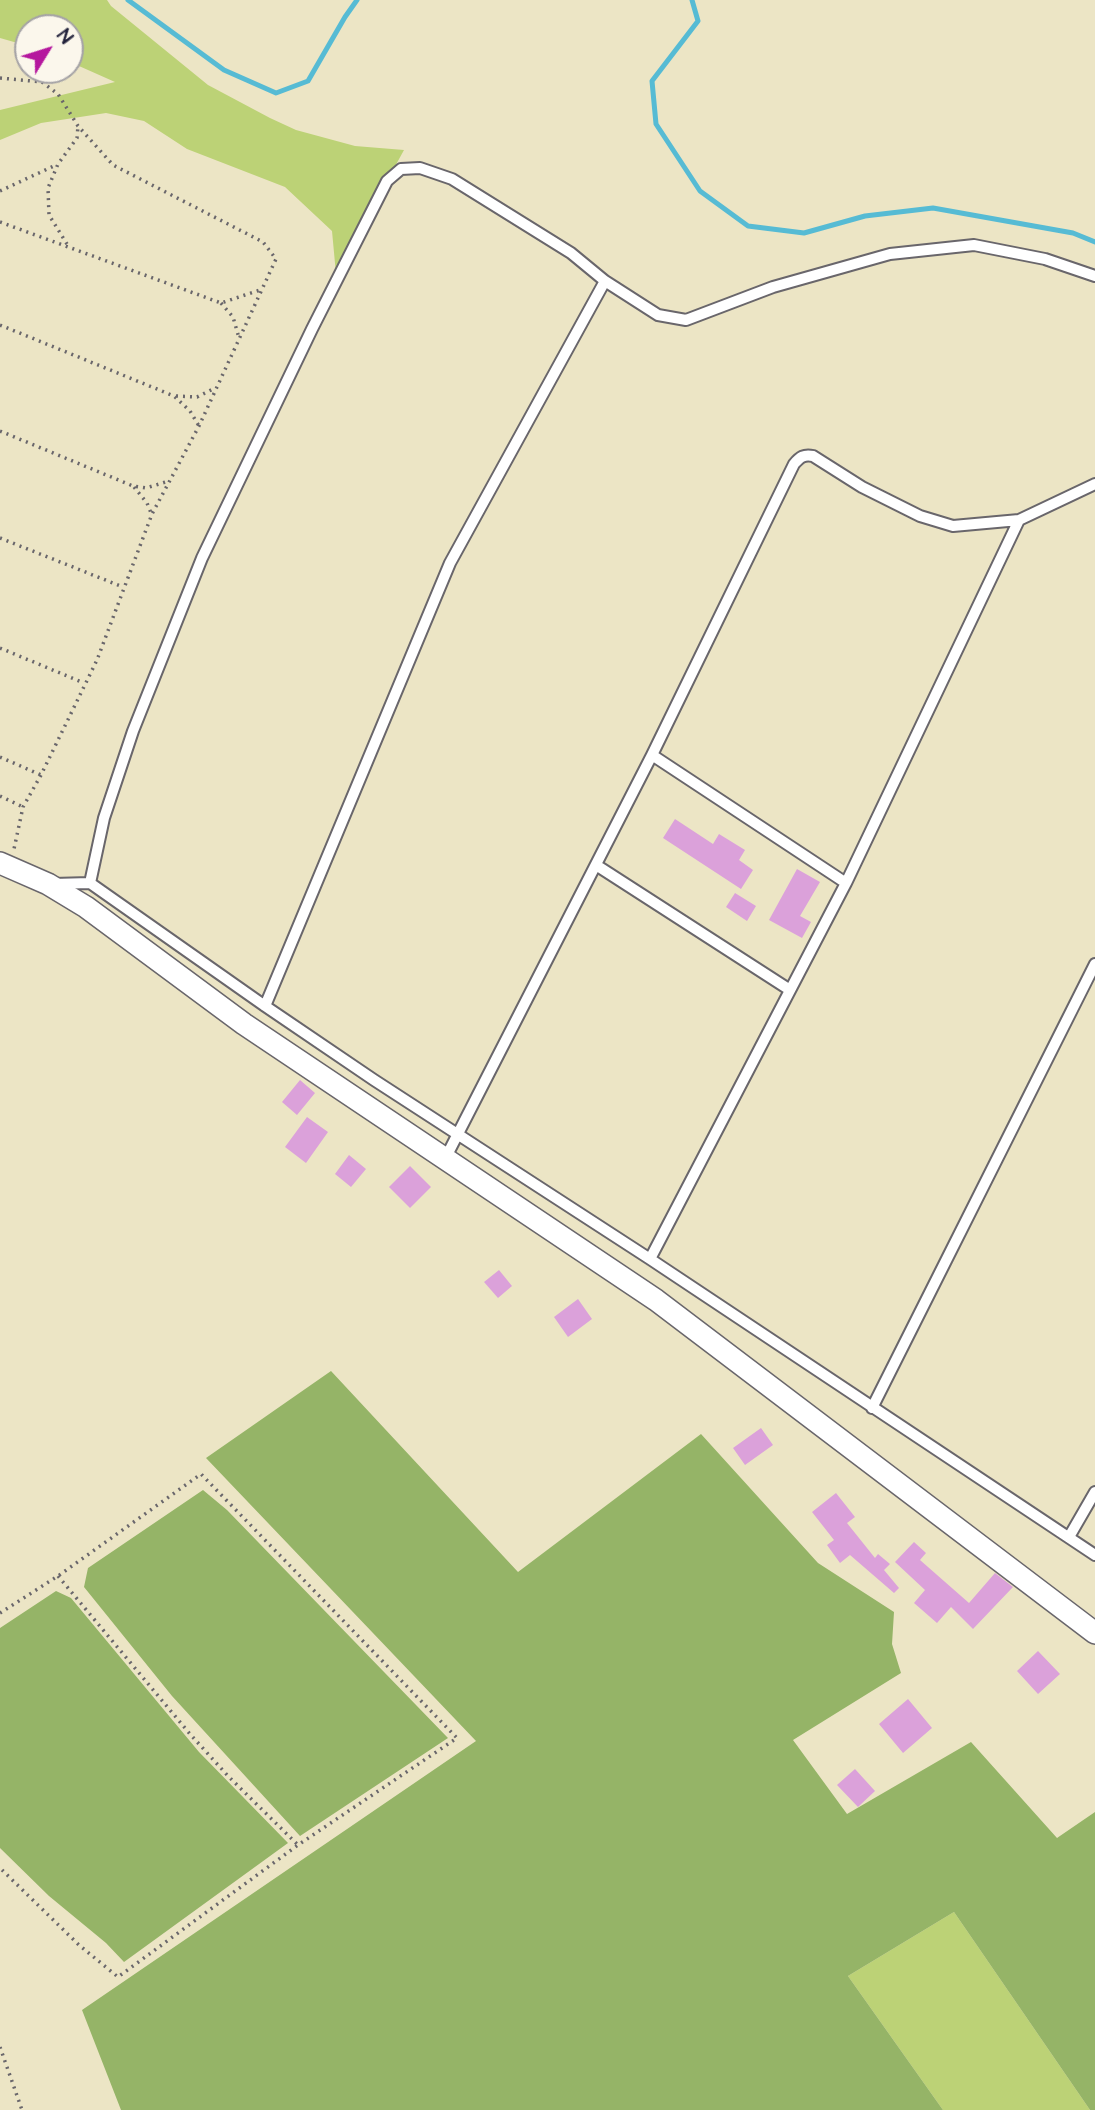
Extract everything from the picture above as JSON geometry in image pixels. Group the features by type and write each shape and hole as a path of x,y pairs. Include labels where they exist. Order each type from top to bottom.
{"street":[{"path":"5,865 48,884 124,933 244,1024 656,1300 1095,1633"}],"lane":[{"path":"90,883 104,818 133,731 202,558 312,329 387,181 401,169 419,168 452,179 571,253 605,281 658,315 686,320 773,287 890,254 974,246 1045,259 1095,276"},
{"path":"265,1006 450,563 605,281"},
{"path":"445,1159 652,755 732,586 799,458 813,456 862,487 920,516 953,526 1019,520 1095,484"},
{"path":"650,1259 846,883 1019,520"},
{"path":"652,755 846,883"},
{"path":"596,865 790,990"},
{"path":"48,884 90,883 265,1006 457,1135 650,1259 1095,1555"},
{"path":"872,1408 1095,964"},
{"path":"1069,1538 1095,1492"}],"path":[{"path":"0,78 42,82 58,94 78,126 113,165 262,242 276,259 199,426 152,513 97,660 23,807 5,865"},
{"path":"68,246 49,215 48,188 58,164 77,138 78,126"},
{"path":"0,191 58,164"},
{"path":"0,222 221,303 233,317 239,339"},
{"path":"221,303 262,289"},
{"path":"0,325 174,396 197,397 217,387"},
{"path":"174,396 190,411 199,426"},
{"path":"0,431 133,486 146,488 169,481"},
{"path":"133,486 147,502 152,513"},
{"path":"0,538 123,587"},
{"path":"0,648 84,683"},
{"path":"0,757 41,775"},
{"path":"0,796 23,807"},
{"path":"0,1613 58,1576 201,1474 457,1738 298,1845 118,1977 79,1945 0,1868"},
{"path":"58,1576 190,1734 298,1845"},
{"path":"0,2047 22,2110"}],"green space":[{"path":"0,0 107,0 208,85 270,118 296,130 355,146 404,150 336,274 332,231 285,187 187,149 144,121 106,113 41,123 0,140 0,110 115,82 84,68 84,14 14,14 14,42 0,38"},
{"path":"331,1371 518,1572 701,1434 818,1563 894,1612 892,1644 901,1673 793,1740 847,1814 971,1742 1057,1838 1095,1812 1095,2110 1090,2110 954,1912 848,1976 943,2110 121,2110 82,2010 476,1741 206,1458"},
{"path":"203,1490 227,1510 448,1738 300,1836 172,1696 84,1587 88,1568"},
{"path":"56,1591 71,1598 199,1752 288,1843 124,1962 106,1943 49,1896 0,1848 0,1628"},
{"path":"954,1912 1090,2110 943,2110 848,1976"}],"building":[{"path":"675,819 713,844 719,834 745,850 739,860 753,870 741,889 663,838"},
{"path":"797,869 820,882 800,916 811,922 802,938 769,920"},
{"path":"735,893 756,906 747,921 726,907"},
{"path":"300,1080 315,1093 297,1115 282,1102"},
{"path":"307,1117 328,1132 306,1163 285,1147"},
{"path":"349,1155 366,1169 351,1187 335,1174"},
{"path":"410,1166 431,1187 410,1208 389,1187"},
{"path":"499,1270 512,1286 498,1298 484,1282"},
{"path":"578,1299 592,1319 568,1337 554,1317"},
{"path":"761,1428 773,1445 745,1465 733,1448"},
{"path":"836,1493 855,1517 847,1523 875,1558 878,1554 890,1564 884,1570 899,1588 894,1593 850,1555 840,1563 827,1545 834,1540 812,1512"},
{"path":"914,1542 926,1553 920,1560 969,1603 995,1573 1013,1587 973,1629 951,1607 937,1623 914,1603 925,1590 895,1562"},
{"path":"1038,1651 1060,1674 1038,1694 1017,1671"},
{"path":"908,1699 932,1728 903,1753 879,1724"},
{"path":"855,1769 875,1791 858,1807 837,1785"}],"waterway":[{"path":"128,0 224,70 276,93 308,81 357,0"},
{"path":"692,0 698,21 652,81 656,124 700,191 748,226 804,233 865,216 933,208 1073,233 1095,242"}]}
